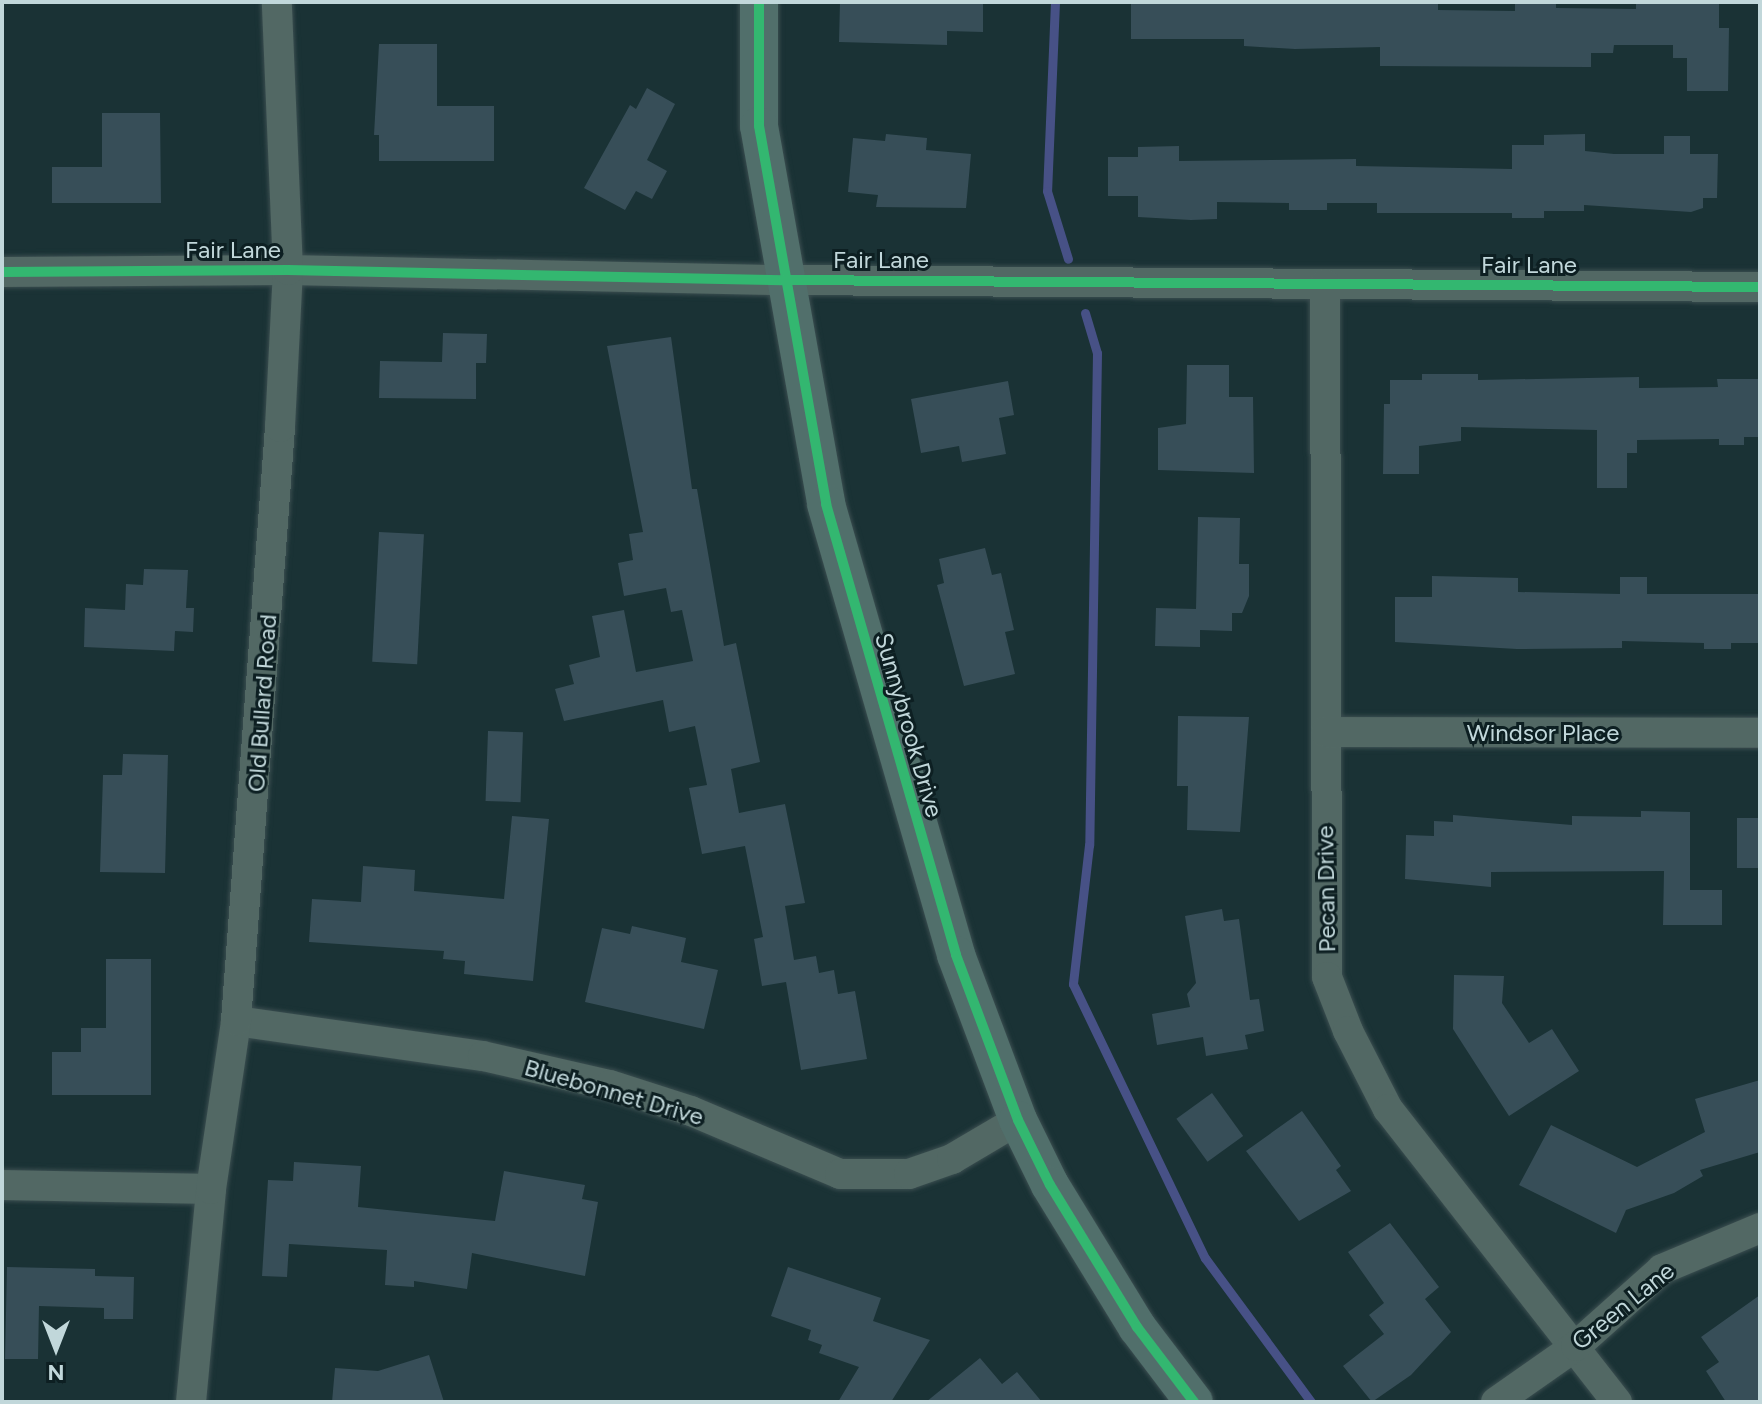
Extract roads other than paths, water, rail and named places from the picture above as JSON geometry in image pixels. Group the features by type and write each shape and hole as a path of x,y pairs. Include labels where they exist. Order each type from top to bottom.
{"main road":[{"name":"Sunnybrook Drive","path":"759,2 759,126 783,280 842,567 956,955 1018,1120 1082,1242 1194,1402"}],"street":[{"name":"Old Bullard Road","path":"191,1402 211,1189 236,1021 258,765 288,270 277,2"},
{"name":"Fair Lane","path":"2,272 288,270 783,280 1760,287"},
{"name":"Pecan Drive","path":"1325,284 1327,977 1348,1031 1388,1109 1617,1402"},
{"name":"Windsor Place","path":"1326,732 1760,733"},
{"name":"Bluebonnet Drive","path":"236,1021 483,1056 610,1085 691,1111 840,1174 909,1174 952,1159 1018,1120"},
{"path":"2,1185 211,1189"},
{"name":"Green Lane","path":"1496,1402 1576,1346 1662,1269 1760,1228"}],"waterway":[{"path":"1055,2 1047,191 1068,259"},
{"path":"1085,313 1097,353 1089,845 1073,984 1205,1258 1311,1402"}]}
